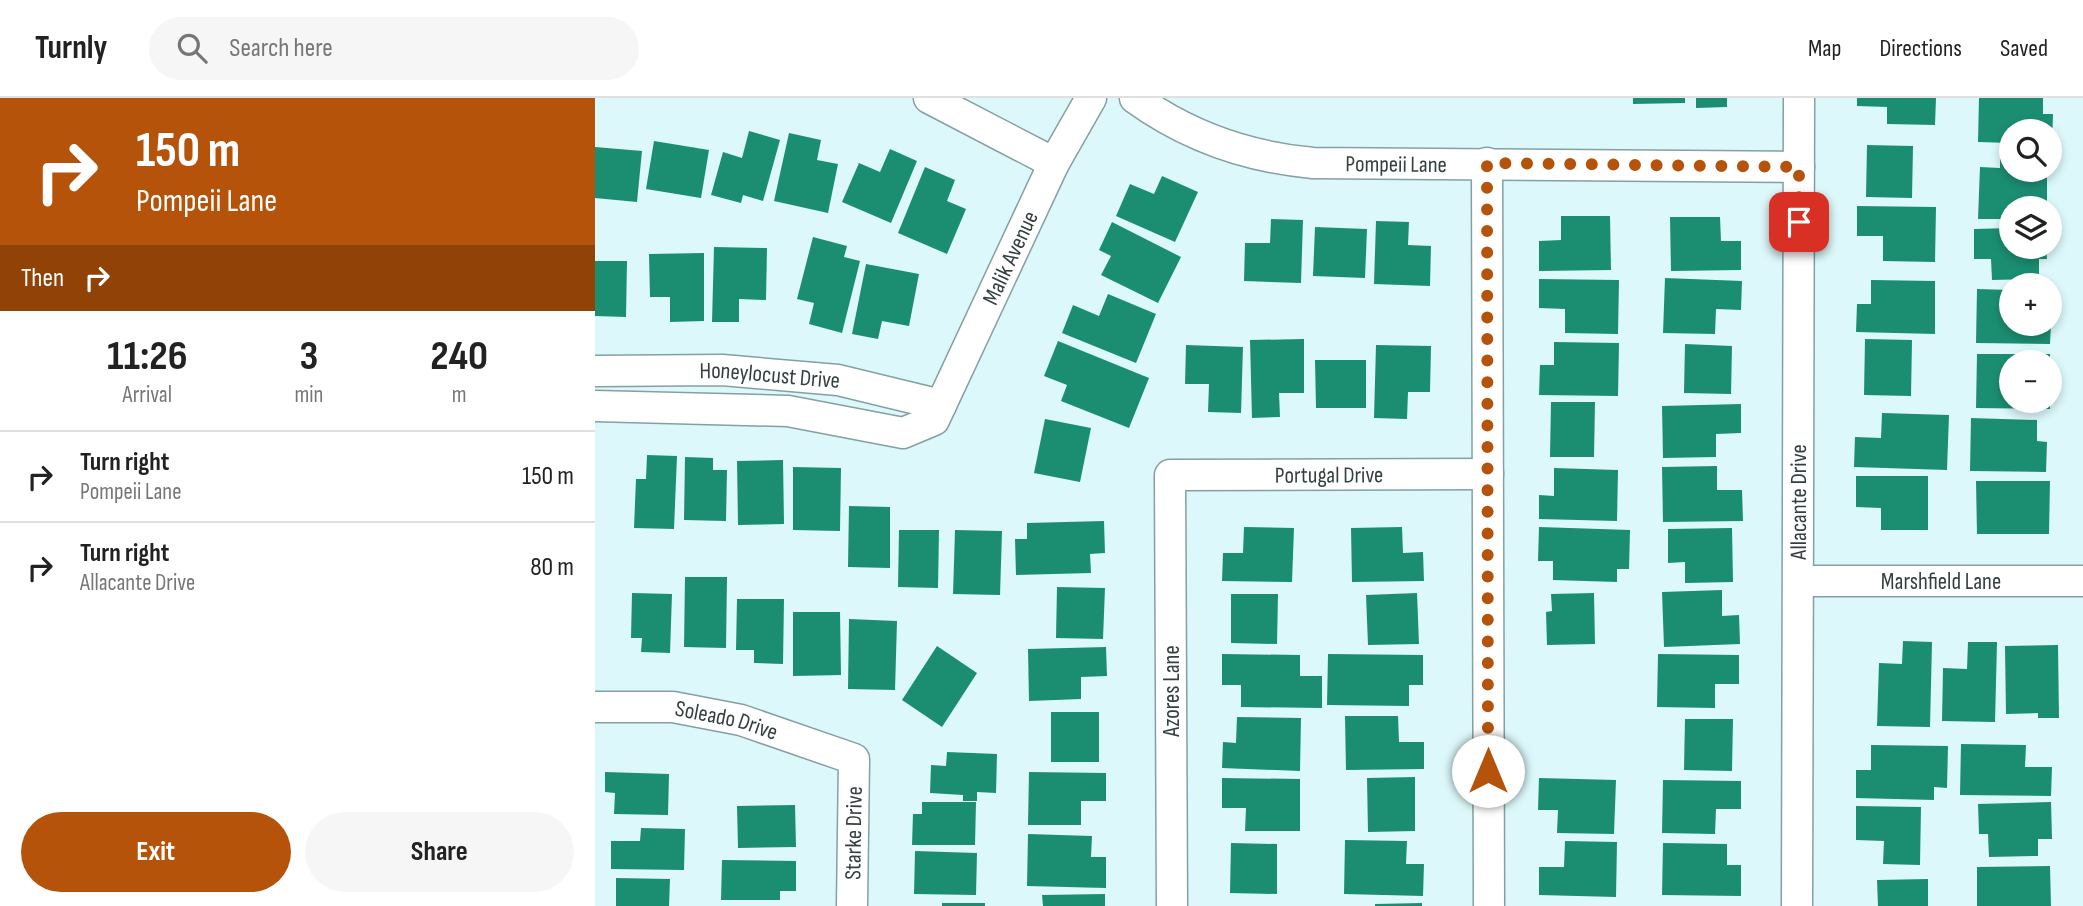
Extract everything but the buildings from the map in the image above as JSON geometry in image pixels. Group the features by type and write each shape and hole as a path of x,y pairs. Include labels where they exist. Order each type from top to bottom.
{"street":[{"path":"929,98 1054,163"},
{"name":"Malik Avenue","path":"938,413 1054,163 1091,98"},
{"name":"Pompeii Lane","path":"1135,98 1193,134 1245,153 1313,163 1799,167"},
{"name":"Allacante Drive","path":"1797,906 1799,98"},
{"path":"1487,163 1489,906"},
{"name":"Honeylocust Drive","path":"595,371 722,370 838,380 938,413"},
{"name":"Honeylocust Drive","path":"595,407 788,411 903,433 938,413"},
{"name":"Portugal Drive","path":"1171,475 1487,474"},
{"name":"Azores Lane","path":"1171,475 1172,906"},
{"name":"Marshfield Lane","path":"1799,580 2083,581"},
{"name":"Soleado Drive","path":"595,707 673,707 727,717 854,760"},
{"name":"Starke Drive","path":"852,906 854,760"}],"route":[{"path":"1488,771 1487,163 1799,167 1799,222"}]}
